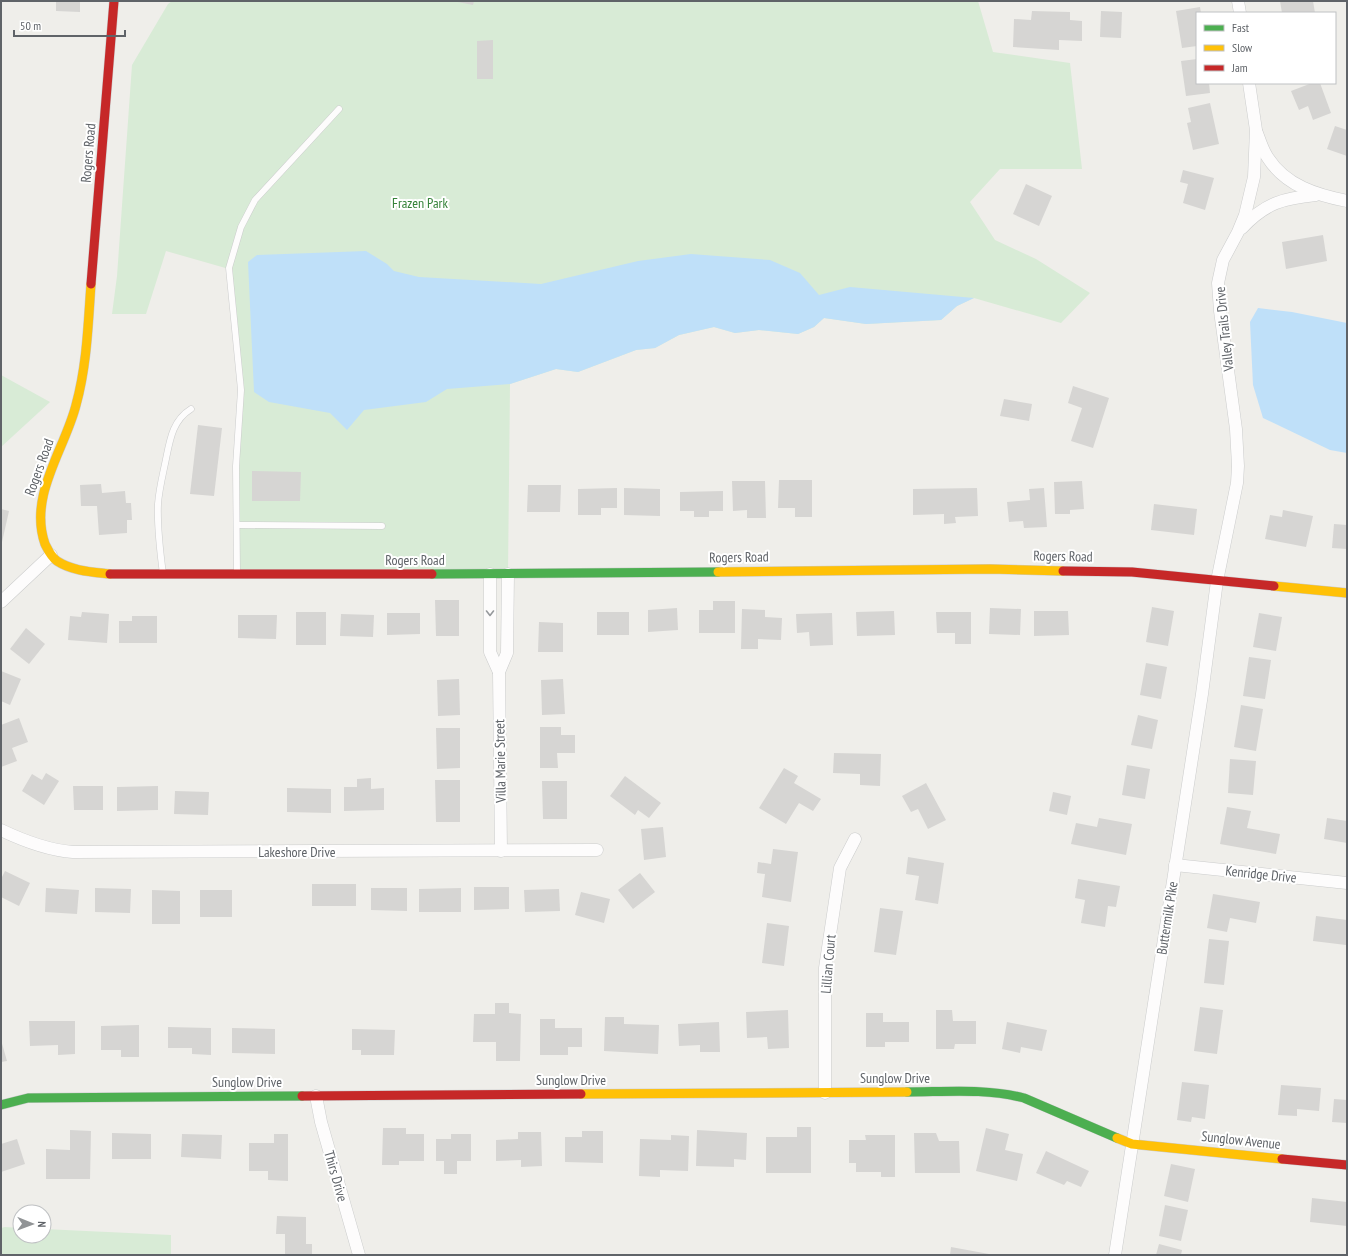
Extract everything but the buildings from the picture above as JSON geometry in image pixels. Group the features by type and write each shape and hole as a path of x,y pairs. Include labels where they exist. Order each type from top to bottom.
{"street":[{"name":"Rogers Road","path":"114,1 84,371 74,412 41,502 39,524 41,538 51,555 58,561 87,571 106,574 164,575 508,574 990,568 1132,572 1347,593"},
{"path":"1238,1 1240,12"},
{"name":"Valley Trails Drive","path":"1216,581 1237,483 1238,466 1236,429 1220,311 1218,283 1223,260 1238,232 1254,177 1256,130 1249,84"},
{"path":"1256,130 1268,158 1299,187 1318,195 1347,201"},
{"path":"1238,232 1254,216 1267,206 1295,197 1318,195"},
{"path":"1,602 51,555"},
{"name":"Villa Marie Street","path":"490,574 490,652 499,672"},
{"name":"Villa Marie Street","path":"501,851 499,672 507,653 508,574"},
{"name":"Buttermilk Pike","path":"1115,1255 1202,694 1216,581"},
{"name":"Lakeshore Drive","path":"1,830 30,843 60,851 73,852 597,850"},
{"name":"Lillian Court","path":"825,1093 825,968 840,868 856,839"},
{"name":"Kenridge Drive","path":"1175,865 1347,883"},
{"name":"Sunglow Drive","path":"1,1105 28,1098 62,1097 980,1092 1009,1094 1031,1101 1132,1144"},
{"name":"Thirs Drive","path":"316,1096 321,1122 359,1255"},
{"name":"Sunglow Avenue","path":"1132,1144 1347,1165"}],"lane":[{"path":"237,575 238,525 236,466 241,390 229,268 241,227 254,200 339,109"},
{"path":"164,575 158,524 160,490 170,441 176,422 191,409"},
{"path":"238,525 382,526"}],"green space":[{"name":"Frazen Park","path":"172,1 978,1 993,52 1070,63 1082,169 1000,169 970,202 995,240 1036,259 1090,293 1061,323 974,298 957,306 941,320 866,324 824,318 814,327 798,334 759,330 735,333 714,327 679,335 655,348 636,350 578,372 556,369 510,384 508,574 237,575 241,390 229,269 166,251 146,314 112,314 117,276 132,65 168,4"},
{"path":"1,375 50,402 1,447"},
{"path":"12,1227 12,1244 52,1244 52,1229 171,1235 171,1255 1,1255 1,1228"}],"water":[{"path":"366,251 387,264 394,271 419,277 541,284 638,261 691,254 770,260 800,273 819,295 850,287 974,298 957,306 941,320 866,324 824,318 814,327 798,334 759,330 735,333 714,327 679,335 655,348 636,350 578,372 556,369 510,384 447,389 426,402 364,410 347,430 330,413 269,402 254,392 248,262 257,255"},
{"path":"1258,308 1292,312 1347,323 1347,453 1330,450 1263,418 1253,385 1250,322"}],"traffic: fast":[{"path":"432,574 718,572"},
{"path":"907,1092 980,1092 1024,1098 1117,1138"},
{"path":"1,1105 28,1098 302,1096"}],"traffic: slow":[{"path":"91,284 83,375 80,390 71,422 44,491 41,508 41,526 45,544 51,555 57,561 76,569 110,574"},
{"path":"718,572 990,569 1063,571"},
{"path":"1274,586 1347,593"},
{"path":"581,1094 907,1092"},
{"path":"1117,1138 1132,1144 1282,1159"}],"traffic: jam":[{"path":"91,284 114,1"},
{"path":"1063,571 1132,572 1274,586"},
{"path":"110,574 432,574"},
{"path":"302,1096 581,1094"},
{"path":"1282,1159 1347,1165"}]}
